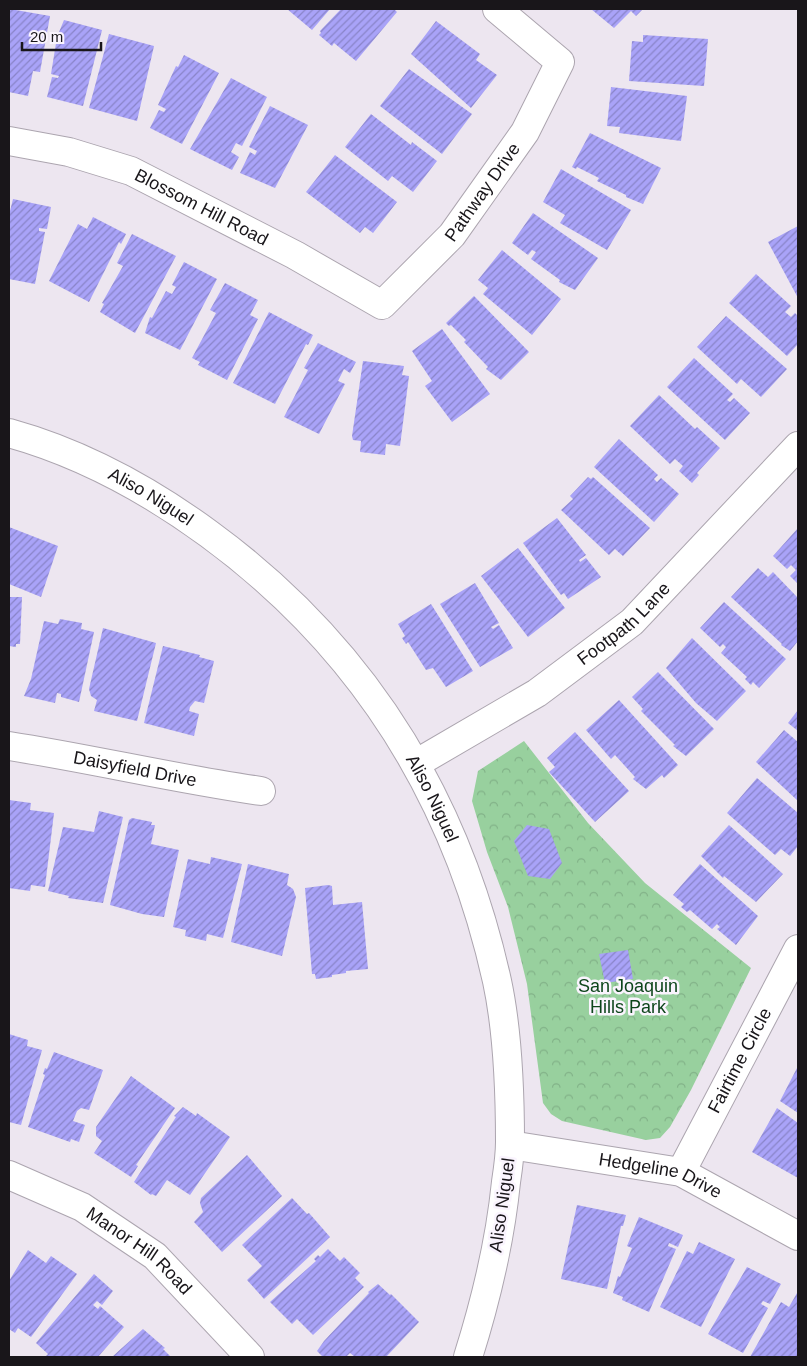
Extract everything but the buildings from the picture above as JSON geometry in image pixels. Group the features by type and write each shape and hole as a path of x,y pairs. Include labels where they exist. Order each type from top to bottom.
{"street":[{"name":"Pathway Drive","path":"382,305 452,236 524,132 560,62 497,9"},
{"name":"Blossom Hill Road","path":"9,142 69,152 131,171 295,255 382,305"},
{"name":"Aliso Niguel","path":"9,433 32,439 94,465 177,510 246,561 318,628 372,694 417,763 453,838 480,915 497,983 506,1049 510,1145 502,1219 484,1307 468,1357"},
{"name":"Footpath Lane","path":"417,763 537,693 632,622 798,446"},
{"name":"Daisyfield Drive","path":"9,746 55,753 187,781 261,791"},
{"name":"Fairtime Circle","path":"681,1172 798,949"},
{"name":"Hedgeline Drive","path":"510,1145 681,1172 798,1236"},
{"name":"Manor Hill Road","path":"9,1175 82,1207 155,1256 250,1357"}],"green space":[{"name":"San Joaquin Hills Park","path":"524,741 588,823 645,883 751,968 691,1090 670,1127 660,1138 646,1140 562,1121 551,1114 543,1103 527,984 508,907 487,852 472,801 478,771"}]}
